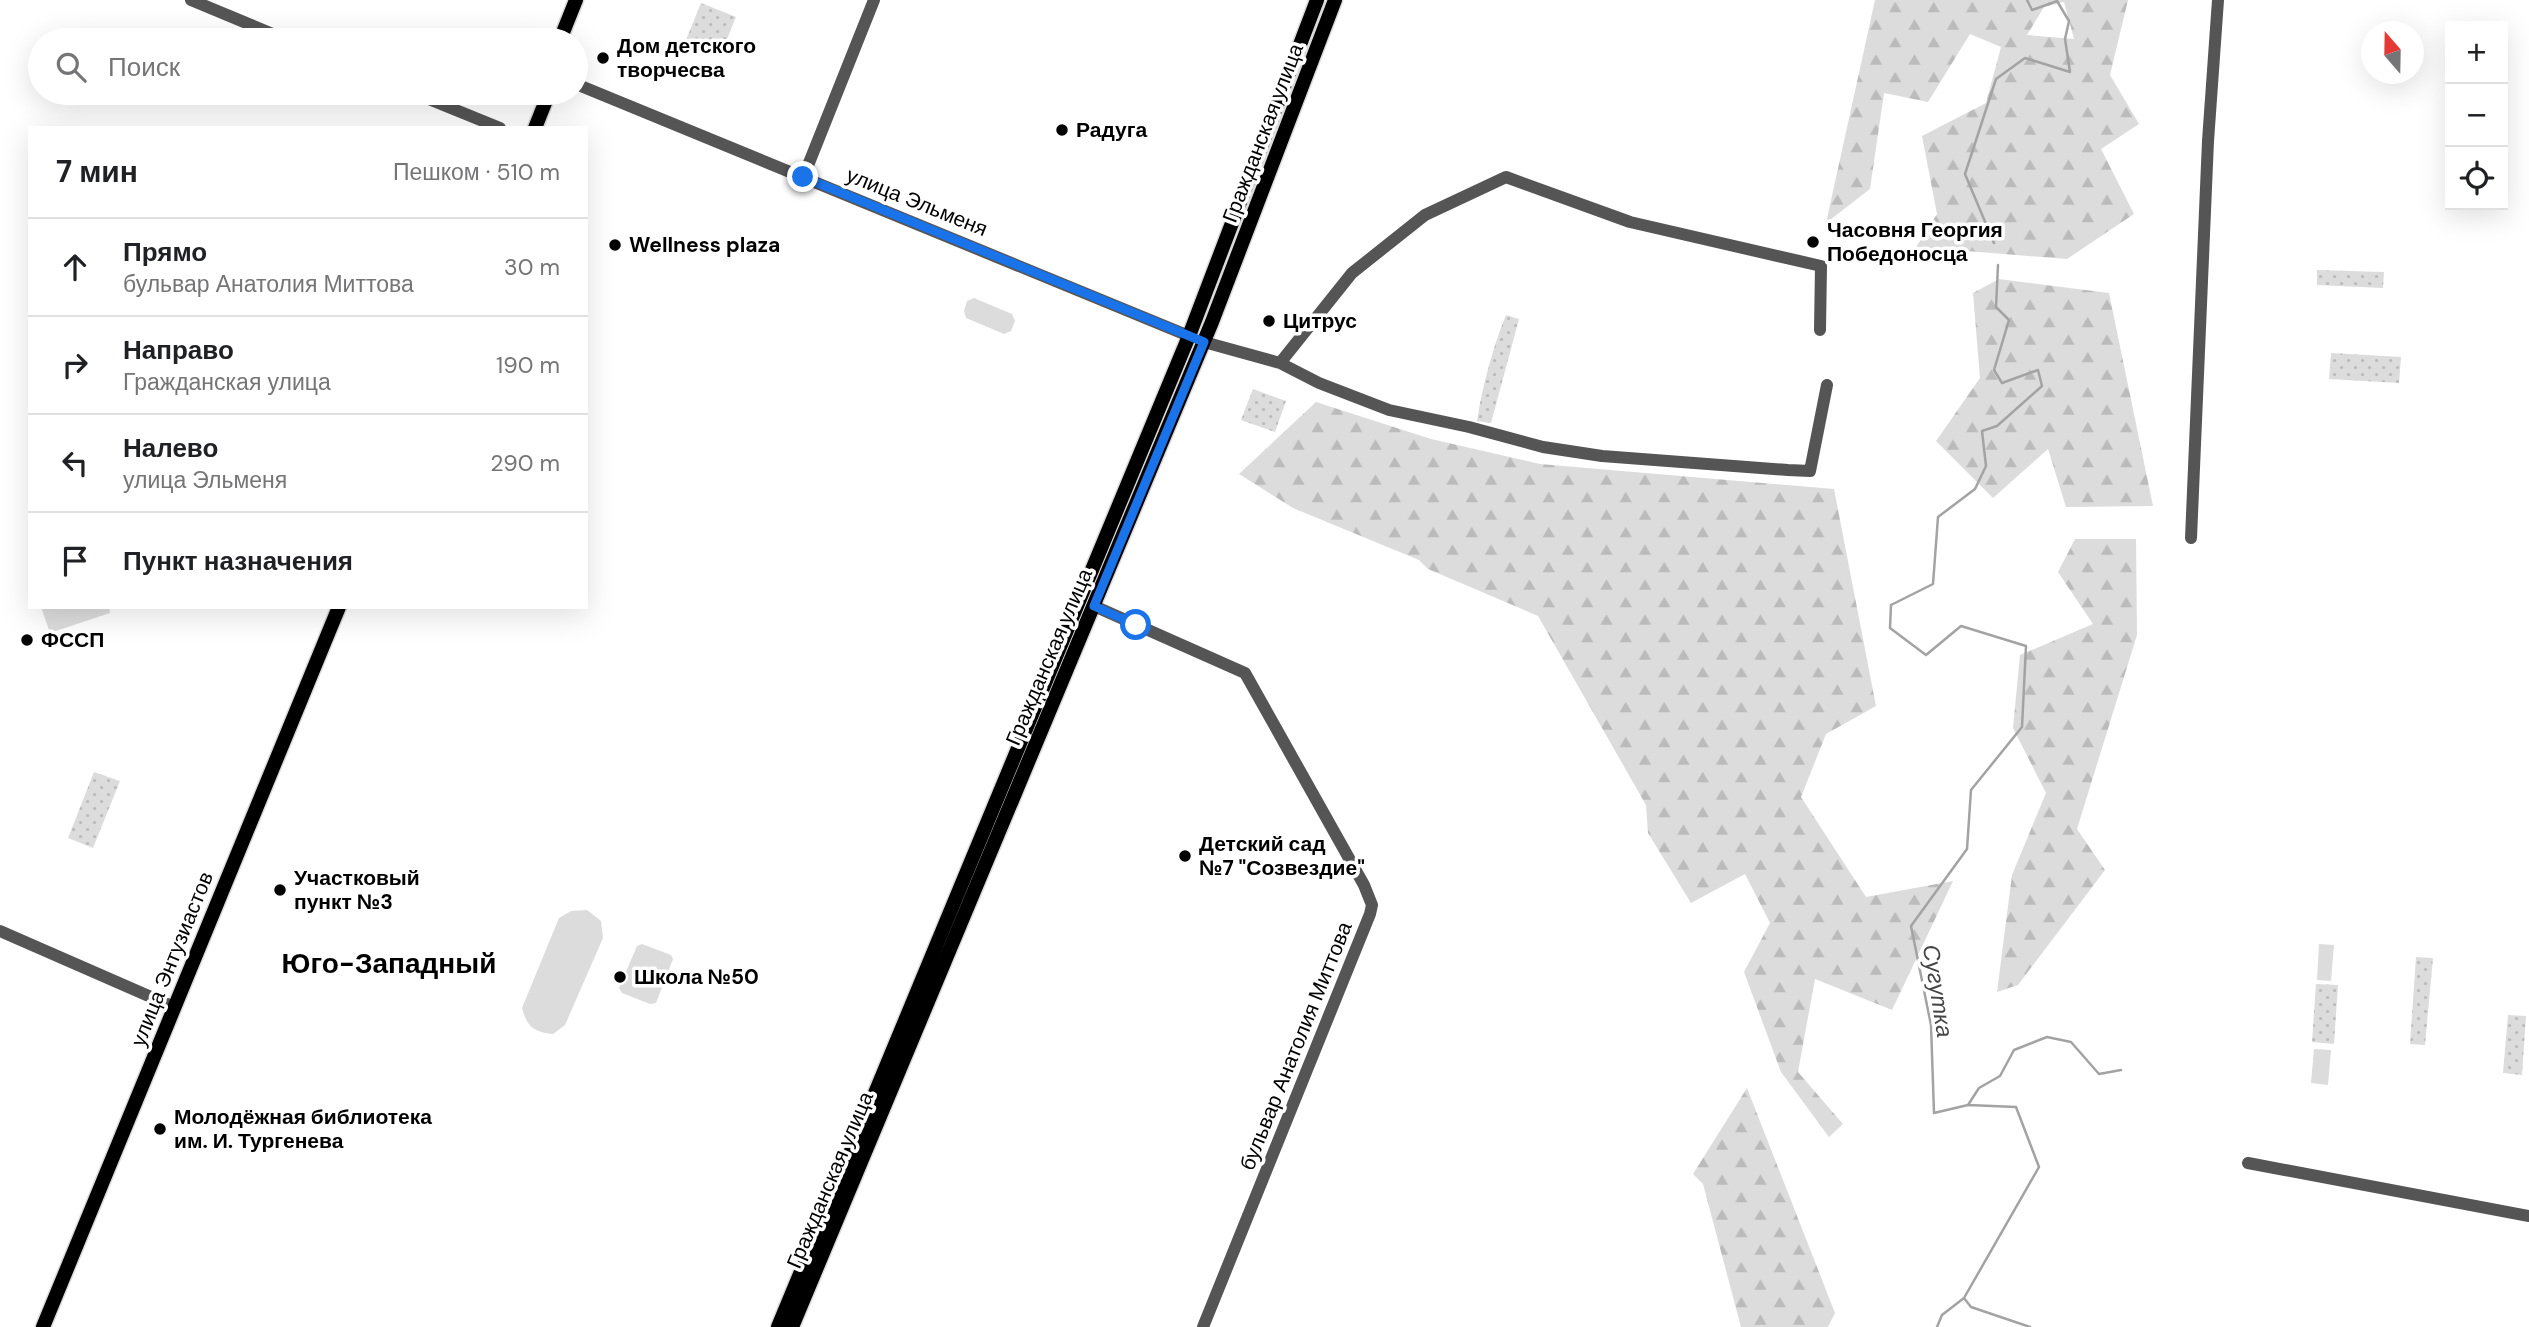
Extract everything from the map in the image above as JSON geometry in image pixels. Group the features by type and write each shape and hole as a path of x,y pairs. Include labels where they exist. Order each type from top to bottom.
{"main road":[{"path":"565,28 576,0"},
{"path":"575,28 586,0"},
{"name":"Гражданская улица","path":"792,1327 1189,336 1317,0"},
{"name":"Гражданская улица","path":"778,1327 1094,606 1204,342 1335,0"},
{"path":"526,126 534,105"},
{"path":"536,126 544,105"},
{"name":"улица Эльменя","path":"1189,336 1204,342"},
{"name":"улица Энтузиастов","path":"40,1323 266,774 328,609"},
{"name":"улица Энтузиастов","path":"273,755 338,609"}],"street":[{"path":"191,0 258,28"},
{"path":"803,177 874,0"},
{"path":"2191,538 2208,141 2218,0"},
{"name":"улица Эльменя","path":"588,89 1189,336"},
{"path":"443,105 495,126"},
{"path":"1280,363 1352,273 1425,215 1506,177 1630,222 1821,267 1820,330"},
{"path":"1204,342 1280,363 1319,383 1389,410 1576,454 1810,471 1827,385"},
{"name":"бульвар Анатолия Миттова","path":"1094,606 1245,673 1363,885 1371,905 1366,924 1203,1327"},
{"path":"0,931 171,1006"},
{"path":"2248,1163 2529,1216"}],"green space":[{"path":"1875,0 2128,0 2110,75 2139,124 2101,149 2134,214 2067,259 1916,247 1937,214 1922,136 1986,103 2001,47 1970,34 1928,102 1884,93 1870,189 1826,223","holes":["2064,2 2074,39 2027,35 2044,7"]},
{"path":"701,3 736,17 721,54 686,40"},
{"path":"2317,270 2384,272 2383,288 2317,285"},
{"path":"1999,279 2109,293 2153,506 2066,507 2048,449 1993,498 1936,441 1980,378 1973,293"},
{"path":"974,298 1012,314 1015,321 1011,331 1004,334 966,318 964,311 967,301"},
{"path":"1506,315 1519,319 1491,423 1477,421 1488,367"},
{"path":"2331,353 2401,357 2399,383 2329,379"},
{"path":"1253,389 1286,401 1275,432 1241,420"},
{"path":"1316,402 1431,439 1540,464 1834,489 1876,706 1826,734 1801,797 1866,897 1953,881 1892,1010 1815,979 1798,1072 1843,1124 1829,1137 1781,1072 1744,972 1770,923 1745,874 1691,903 1648,833 1646,805 1538,616 1428,569 1419,560 1293,508 1239,474"},
{"path":"2075,539 2136,539 2137,635 2077,829 2105,870 2018,985 1997,992 2012,875 2046,793 2013,728 2020,655 2093,624 2058,572"},
{"path":"42,609 109,609 110,613 50,633"},
{"path":"94,772 120,781 93,848 68,838"},
{"path":"587,910 601,921 603,938 565,1025 553,1034 536,1030 526,1020 522,1008 559,918 571,911"},
{"path":"642,944 671,955 673,959 656,1003 650,1004 622,993 619,988 637,946"},
{"path":"2319,944 2334,945 2331,981 2317,980"},
{"path":"2416,957 2433,958 2425,1045 2410,1044"},
{"path":"2316,984 2338,985 2334,1044 2312,1042"},
{"path":"2508,1015 2526,1016 2522,1075 2503,1073"},
{"path":"2314,1049 2331,1050 2328,1085 2311,1083"},
{"path":"1747,1088 1835,1313 1828,1327 1741,1327 1703,1184 1693,1174"}],"waterway":[{"name":"Сугутка","path":"1994,243 1965,174 1996,79 2025,58 2070,72 2065,39 2069,21 2057,1 2032,10 2027,0"},
{"name":"Сугутка","path":"1937,1327 1942,1315 1964,1298 2039,1167 2016,1107 1968,1105 1934,1113 1931,1025 1911,926 1967,849 1971,790 2022,727 2026,646 1961,626 1926,655 1890,628 1891,605 1933,584 1938,517 1975,489 1986,466 1982,431 1997,426 2042,386 2038,370 2002,383 1994,370 2009,320 1996,307 1998,265"},
{"path":"1968,1105 1979,1088 2000,1076 2014,1050 2047,1037 2071,1042 2099,1074 2121,1070"},
{"path":"1964,1298 1971,1307 2030,1327"}],"place":[{"name":"Дом детского творчесва","path":"603,58"},
{"name":"Радуга","path":"1062,130"},
{"name":"Часовня Георгия Победоносца","path":"1813,242"},
{"name":"Wellness plaza","path":"615,245"},
{"name":"Цитрус","path":"1269,321"},
{"name":"ФССП","path":"27,640"},
{"name":"Детский сад №7 \"Созвездие\"","path":"1185,856"},
{"name":"Участковый пункт №3","path":"280,890"},
{"name":"Школа №50","path":"620,977"},
{"name":"Молодёжная библиотека им. И. Тургенева","path":"160,1129"}],"district":[{"name":"Юго-Западный","path":"389,963"}],"route":[{"path":"803,177 1204,342 1094,606 1136,625"}]}
